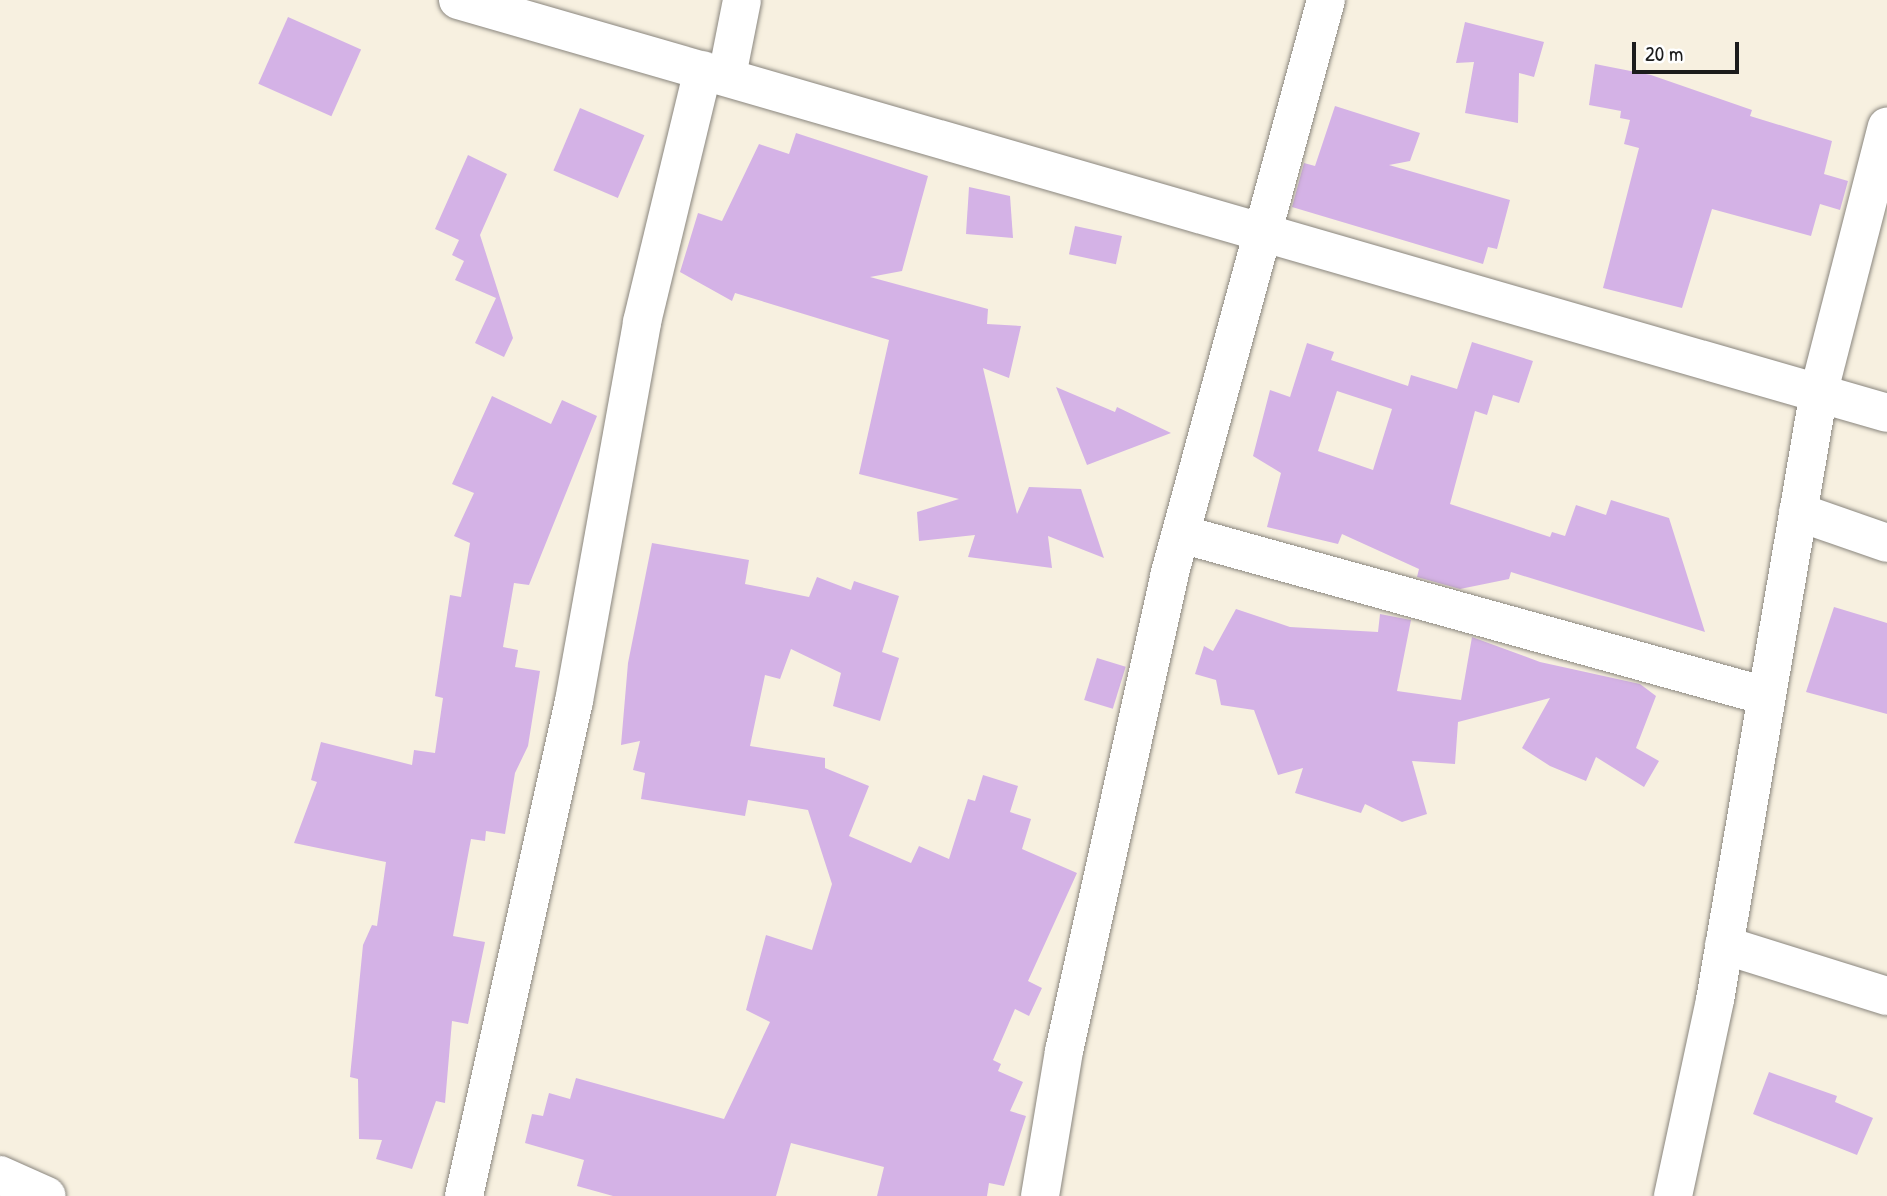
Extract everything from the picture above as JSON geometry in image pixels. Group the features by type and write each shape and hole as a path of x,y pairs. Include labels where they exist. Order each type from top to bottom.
{"street":[{"path":"458,0 1261,228 1887,413"},
{"path":"464,1196 574,701 642,322 715,73 742,0"},
{"path":"1040,1196 1063,1051 1181,534 1261,228 1326,0"},
{"path":"1673,1196 1724,946 1819,391 1887,127"},
{"path":"1798,512 1887,543"},
{"path":"1181,534 1766,696"},
{"path":"1724,946 1887,996"},
{"path":"0,1175 47,1196"}],"building":[{"path":"288,17 361,50 331,116 258,84"},
{"path":"1465,22 1544,42 1534,77 1519,73 1518,123 1465,113 1474,62 1456,63"},
{"path":"1595,64 1651,75 1752,110 1750,116 1832,141 1824,174 1848,181 1840,210 1820,204 1811,236 1712,209 1682,308 1603,288 1639,148 1624,144 1630,120 1620,118 1621,111 1589,105"},
{"path":"1335,106 1420,133 1410,161 1389,165 1510,200 1497,249 1488,247 1483,264 1292,207 1304,163 1315,166"},
{"path":"580,108 644,135 618,198 553,171"},
{"path":"796,133 928,176 902,271 870,277 988,309 987,324 1021,326 1009,378 983,368 1017,514 1029,487 1081,489 1104,558 1048,536 1052,568 968,557 975,535 919,541 917,512 959,499 859,474 889,340 735,293 732,301 680,272 698,213 722,221 759,144 789,154"},
{"path":"468,155 507,174 480,235 513,338 504,357 475,343 496,298 455,280 464,261 452,255 459,240 435,229"},
{"path":"969,187 1010,196 1013,238 966,234"},
{"path":"1075,226 1122,236 1116,264 1069,254"},
{"path":"1472,342 1533,361 1519,403 1493,395 1487,415 1475,411 1450,504 1550,537 1552,532 1565,536 1576,505 1606,515 1611,500 1669,518 1705,632 1511,572 1509,579 1460,589 1417,577 1419,569 1342,534 1338,544 1267,527 1281,473 1253,456 1270,390 1290,397 1307,343 1334,352 1331,360 1408,386 1411,375 1457,389","holes":["1337,391 1392,409 1373,470 1318,451"]},
{"path":"1056,387 1115,412 1117,407 1171,433 1087,465"},
{"path":"492,396 551,424 562,400 597,416 529,585 514,583 503,647 518,650 515,667 540,671 528,746 515,773 505,834 486,831 485,841 471,839 453,936 485,942 468,1024 452,1021 445,1103 436,1101 412,1169 376,1159 382,1140 359,1139 358,1079 350,1077 363,945 372,925 377,926 386,862 294,843 317,782 311,780 321,742 412,765 414,750 435,753 443,698 435,696 450,595 461,597 470,543 454,536 474,493 452,484"},
{"path":"652,543 749,560 745,584 809,597 817,577 851,590 854,581 899,596 882,652 899,658 880,721 833,706 841,673 791,649 780,679 765,675 750,746 825,758 825,768 869,786 849,836 911,863 919,846 949,859 968,799 975,801 983,775 1018,786 1010,812 1031,819 1022,849 1077,873 1028,981 1042,988 1029,1016 1015,1009 993,1060 1001,1064 998,1071 1023,1082 1010,1111 1026,1116 1004,1186 989,1183 987,1196 877,1196 884,1167 791,1143 776,1196 613,1196 577,1186 584,1160 525,1143 532,1114 543,1116 549,1093 570,1099 576,1078 724,1119 770,1022 746,1010 766,935 812,950 832,884 808,810 748,800 745,816 641,799 645,773 633,770 640,741 621,745 628,663"},
{"path":"1834,607 1887,623 1887,714 1806,692"},
{"path":"1236,609 1290,627 1378,632 1380,614 1411,620 1397,691 1461,700 1472,637 1540,662 1640,684 1656,696 1636,748 1659,761 1644,787 1596,757 1586,781 1550,766 1522,748 1550,698 1458,722 1455,764 1412,761 1427,814 1402,822 1365,804 1361,813 1295,793 1303,768 1278,775 1254,710 1221,705 1216,680 1195,674 1204,646 1213,651"},
{"path":"1097,658 1126,667 1113,709 1084,700"},
{"path":"1769,1072 1837,1096 1835,1102 1873,1118 1857,1155 1753,1114"}]}
